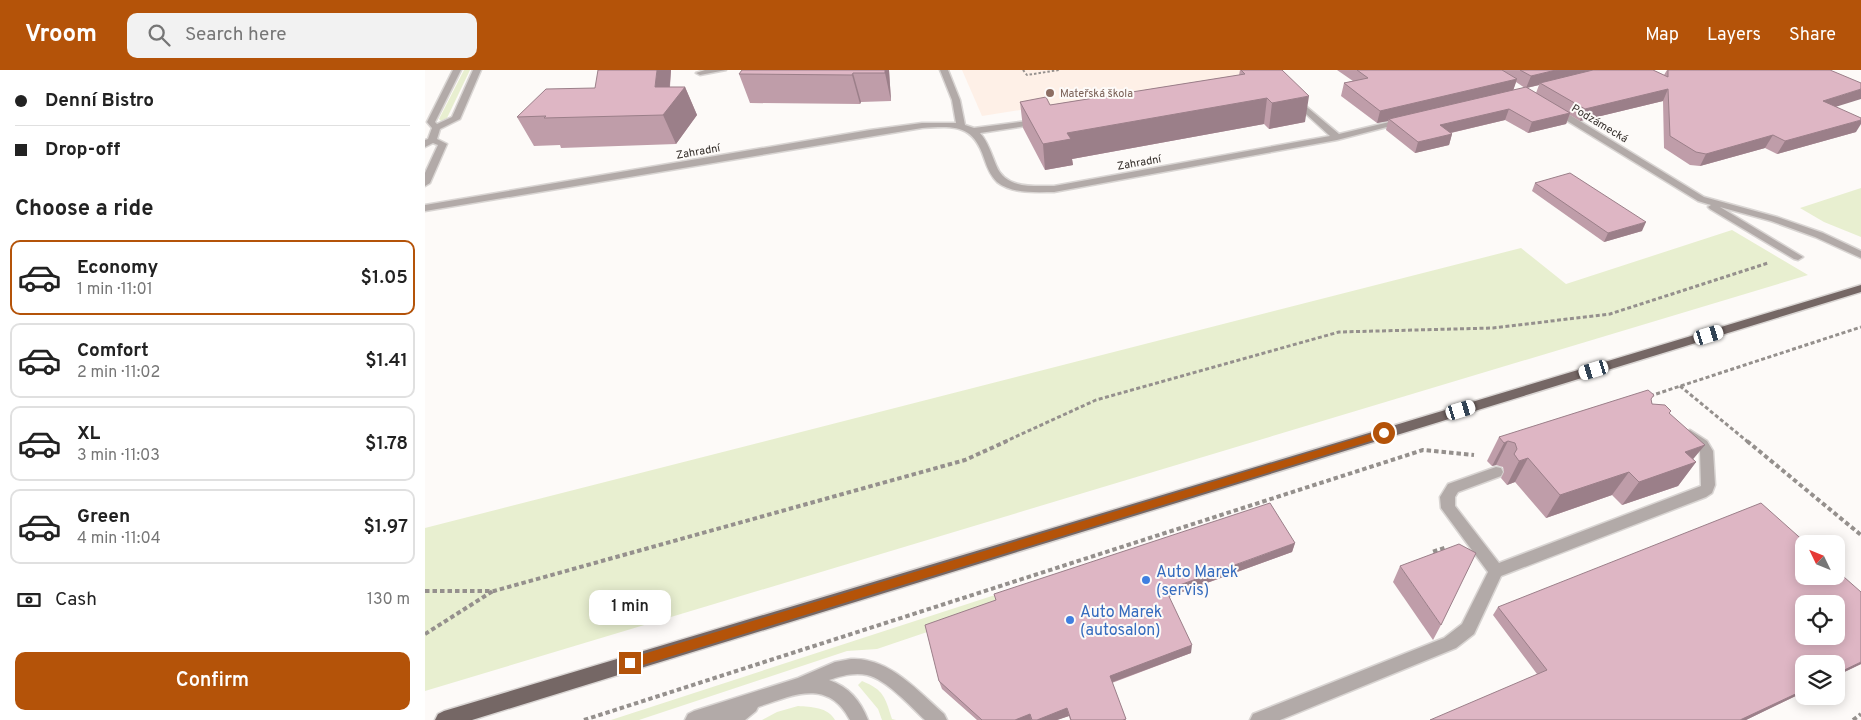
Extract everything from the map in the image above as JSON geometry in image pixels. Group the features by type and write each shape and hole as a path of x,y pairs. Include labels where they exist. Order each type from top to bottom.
{"main road":[{"path":"444,720 1861,288"}],"street":[{"path":"436,128 431,122 457,70"},
{"path":"425,184 443,144 428,142 436,128 456,118 477,70"},
{"path":"699,73 722,70"},
{"path":"943,70 956,100 961,127"},
{"path":"1288,93 1337,137"},
{"name":"Podzámecká","path":"1545,104 1798,257"},
{"path":"974,132 1049,119"},
{"name":"Zahradní","path":"425,208 897,129 927,126 961,127 974,132 981,138 996,174 1015,188 1054,189 1337,137 1409,121"},
{"name":"Podzámecká","path":"1701,199 1774,219 1861,254"},
{"path":"1259,720 1450,643 1468,629 1496,571 1701,493 1707,489 1706,449 1680,428"},
{"path":"1496,472 1459,484 1448,493 1446,500 1448,508 1496,571"},
{"path":"694,720 795,686 825,673 848,667 868,667 883,673 938,720"},
{"path":"795,686 819,685 836,691 850,703 859,720"},
{"path":"731,720 763,697"}],"path":[{"path":"1023,70 1027,75 1059,70"},
{"path":"425,591 494,591 965,460 1096,400 1339,332 1493,328 1610,314 1776,261 1798,257"},
{"path":"1643,398 1861,327"},
{"path":"1680,386 1861,535"},
{"path":"584,720 1423,450 1477,455"},
{"path":"1437,558 1432,552 1455,544"},
{"path":"425,634 494,591"},
{"path":"1853,720 1861,714"}],"shaded area":[{"name":"Mateřská škola","path":"962,70 1273,70 982,116"}],"green space":[{"path":"464,70 470,70 447,118 441,121 439,119"},
{"path":"1861,188 1861,237 1824,222 1800,208"},
{"path":"1732,230 1808,275 425,691 425,528 1521,248 1566,284"},
{"path":"995,595 998,608 877,649 847,651 639,720 611,720"},
{"path":"862,681 883,695 892,719 896,720 882,720 878,709 858,685"},
{"path":"798,706 824,710 835,720 762,720 777,712"}],"building":[{"path":"598,70 657,70 655,87 685,87 663,115 517,117 546,89 595,88"},
{"path":"742,70 885,70 885,73 853,73 852,75 739,74"},
{"path":"1241,70 1282,70 1309,96 1272,103 1267,98 1067,133 1071,139 1043,144 1020,102 1046,97 1050,105 1245,74"},
{"path":"1357,70 1502,70 1517,79 1380,111 1344,83 1368,78"},
{"path":"1520,70 1556,70 1531,76"},
{"path":"1593,70 1653,70 1668,77 1668,70 1830,70 1861,83 1861,89 1823,101 1861,118 1861,120 1785,141 1773,135 1706,154 1696,152 1670,136 1668,89 1585,109 1540,83"},
{"path":"1526,87 1570,113 1532,122 1509,109 1440,125 1452,134 1418,142 1389,119"},
{"path":"1570,173 1646,222 1608,233 1535,183"},
{"path":"1648,390 1654,395 1651,399 1652,404 1665,405 1671,411 1669,413 1705,445 1685,452 1696,462 1639,482 1629,472 1560,495 1528,458 1519,461 1514,454 1517,449 1515,443 1508,441 1504,443 1499,437"},
{"name":"Auto Marek (autosalon)","path":"1270,503 1295,543 1166,590 1192,645 1110,676 1126,719 1071,720 1067,708 1037,720 1032,720 1030,714 1015,720 982,720 939,681 925,625 996,600 994,594"},
{"path":"1761,503 1797,535 1795,535 1795,585 1845,585 1845,578 1861,592 1861,662 1845,670 1845,655 1795,655 1795,694 1740,720 1430,720 1547,670 1498,607"},
{"path":"1459,544 1476,553 1441,625 1400,566"}],"place":[{"name":"Mateřská škola","path":"1050,93"},
{"name":"Auto Marek (servis)","path":"1146,580"},
{"name":"Auto Marek (autosalon)","path":"1070,620"}],"route":[{"path":"630,663 1384,433"}]}
